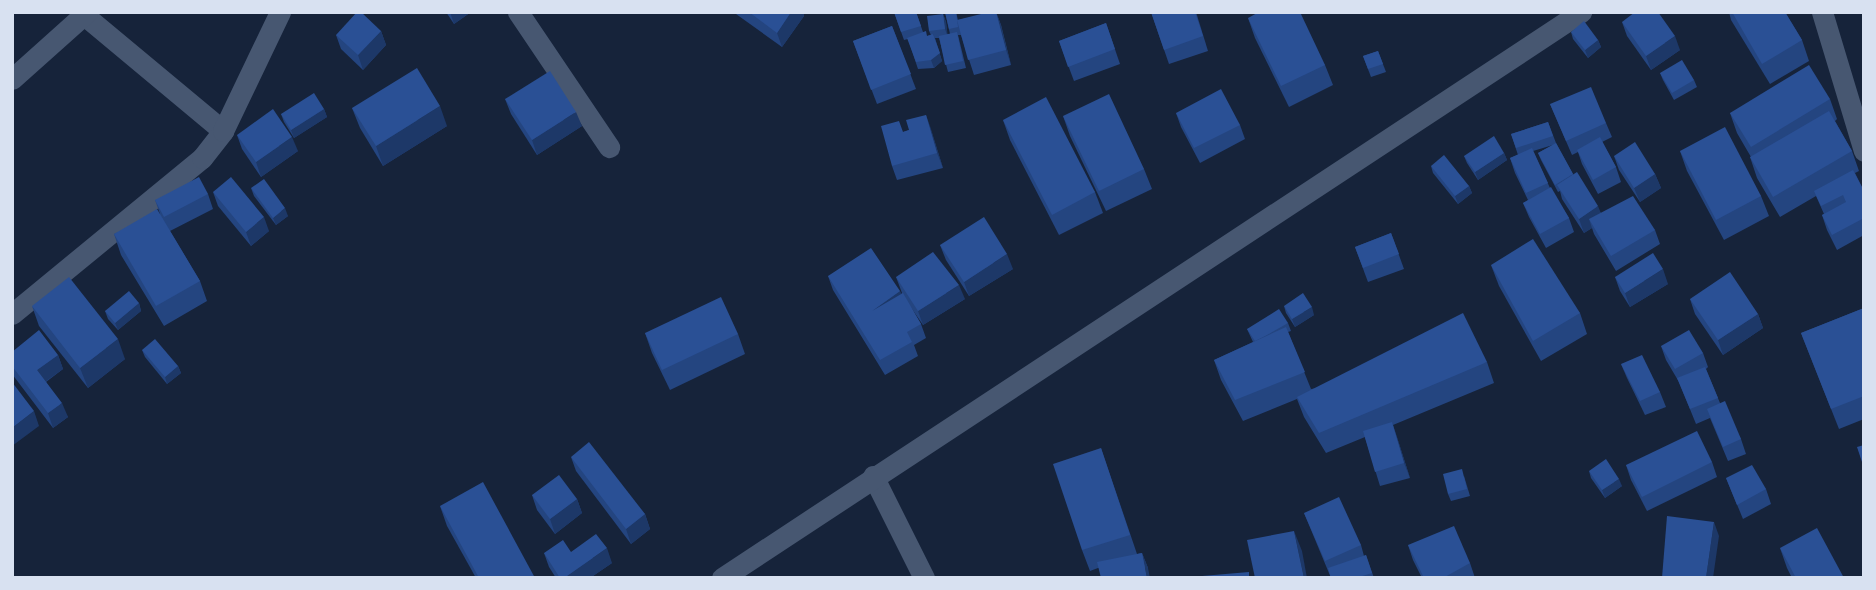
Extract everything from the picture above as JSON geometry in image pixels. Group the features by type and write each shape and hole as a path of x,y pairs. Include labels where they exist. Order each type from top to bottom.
{"street":[{"path":"12,314 184,174 223,131 279,12"},
{"path":"517,12 609,148"},
{"path":"722,578 1581,12"},
{"path":"1822,12 1864,151"},
{"path":"12,79 86,14 223,131"},
{"path":"873,476 924,578"}],"building":[{"path":"357,12 361,12 381,31 358,55 336,35"},
{"path":"749,12 791,12 777,33"},
{"path":"894,12 916,12 921,26 901,32"},
{"path":"945,12 956,12 958,27 949,29"},
{"path":"996,12 1006,50 968,60 957,20"},
{"path":"1151,12 1195,12 1203,36 1164,50"},
{"path":"1259,12 1300,12 1325,65 1281,86 1248,18"},
{"path":"1635,12 1658,12 1675,36 1646,56 1622,22"},
{"path":"1732,12 1785,12 1802,40 1762,64"},
{"path":"943,14 945,29 929,31 927,16"},
{"path":"1584,21 1598,40 1585,50 1571,32"},
{"path":"1106,23 1115,49 1068,67 1059,41"},
{"path":"892,26 911,74 871,90 853,41"},
{"path":"926,31 927,36 933,34 940,53 931,60 916,62 907,38"},
{"path":"957,32 963,61 945,65 939,36"},
{"path":"1378,51 1383,64 1368,69 1363,56"},
{"path":"1682,60 1694,80 1672,93 1660,73"},
{"path":"1809,65 1830,99 1751,147 1730,113"},
{"path":"417,68 440,106 376,146 352,108"},
{"path":"550,71 576,112 532,140 505,99"},
{"path":"1591,87 1606,123 1566,141 1550,104"},
{"path":"1221,89 1240,125 1194,148 1176,113"},
{"path":"314,93 324,109 291,130 281,114"},
{"path":"1109,94 1144,169 1099,191 1063,116"},
{"path":"1046,97 1095,192 1052,215 1003,120"},
{"path":"273,109 292,137 256,162 237,135"},
{"path":"1829,111 1852,151 1773,197 1750,157"},
{"path":"926,115 937,153 892,166 881,126 899,121 903,132 909,130 906,120"},
{"path":"1548,122 1553,136 1516,148 1511,134"},
{"path":"1725,127 1761,196 1716,220 1680,151"},
{"path":"1494,136 1504,153 1475,172 1464,156"},
{"path":"1600,137 1616,167 1593,180 1577,150"},
{"path":"1635,142 1655,174 1634,188 1614,156"},
{"path":"1556,143 1573,174 1555,185 1538,153"},
{"path":"1532,148 1548,183 1526,193 1510,158"},
{"path":"1444,155 1469,186 1455,196 1431,166"},
{"path":"1853,170 1864,191 1864,218 1832,235 1822,215 1846,202 1843,195 1821,206 1814,191"},
{"path":"1577,172 1598,206 1579,219 1557,185"},
{"path":"199,177 208,194 164,217 155,200"},
{"path":"231,177 264,217 246,232 213,192"},
{"path":"264,179 285,208 273,218 251,188"},
{"path":"1551,187 1569,218 1540,234 1523,203"},
{"path":"1633,196 1655,230 1611,256 1589,219"},
{"path":"157,209 200,281 156,306 114,234"},
{"path":"984,217 1007,254 964,282 940,245"},
{"path":"1391,233 1399,254 1363,268 1355,247"},
{"path":"1533,239 1580,313 1533,341 1491,265"},
{"path":"871,248 900,291 872,311 903,293 921,324 907,332 912,342 880,360 828,276"},
{"path":"933,252 959,285 918,311 896,277"},
{"path":"1653,253 1663,269 1625,293 1615,277"},
{"path":"1730,272 1758,314 1718,340 1690,299"},
{"path":"69,277 118,339 80,368 32,306"},
{"path":"129,291 139,303 115,323 105,311"},
{"path":"1303,293 1312,307 1292,319 1284,306"},
{"path":"721,297 738,334 662,370 645,333"},
{"path":"1864,308 1864,396 1831,409 1801,333"},
{"path":"1279,309 1288,323 1255,341 1247,329"},
{"path":"1463,313 1487,362 1319,433 1297,397"},
{"path":"1286,327 1305,372 1235,400 1214,360"},
{"path":"39,330 58,355 37,370 62,403 48,413 12,366 12,352"},
{"path":"1689,330 1703,353 1675,369 1661,346"},
{"path":"155,339 178,366 165,377 142,350"},
{"path":"1642,355 1660,392 1640,401 1621,364"},
{"path":"1705,367 1718,398 1690,409 1677,378"},
{"path":"12,382 34,411 12,428"},
{"path":"1725,401 1741,439 1723,447 1707,409"},
{"path":"1392,422 1404,463 1375,472 1363,431"},
{"path":"1697,431 1712,462 1642,497 1626,465"},
{"path":"589,442 645,514 626,529 571,457"},
{"path":"1864,445 1864,468 1857,447"},
{"path":"1101,448 1130,535 1082,550 1053,464"},
{"path":"1606,459 1619,479 1602,490 1589,471"},
{"path":"1752,465 1766,489 1737,505 1726,478"},
{"path":"1462,469 1467,489 1448,494 1443,474"},
{"path":"559,475 577,499 550,519 532,495"},
{"path":"483,482 535,578 479,578 440,506"},
{"path":"1339,497 1361,545 1325,561 1304,513"},
{"path":"1667,516 1714,522 1706,578 1662,578"},
{"path":"1454,526 1470,563 1443,578 1424,578 1408,545"},
{"path":"1817,528 1844,578 1796,578 1780,548"},
{"path":"1294,531 1304,578 1255,578 1247,540"},
{"path":"596,534 607,548 564,578 560,578 544,553 563,540 571,552"},
{"path":"1142,553 1147,578 1101,578 1097,562"},
{"path":"1366,555 1372,573 1356,578 1331,578 1328,568"},
{"path":"1249,572 1249,578 1202,578 1202,576"}]}
